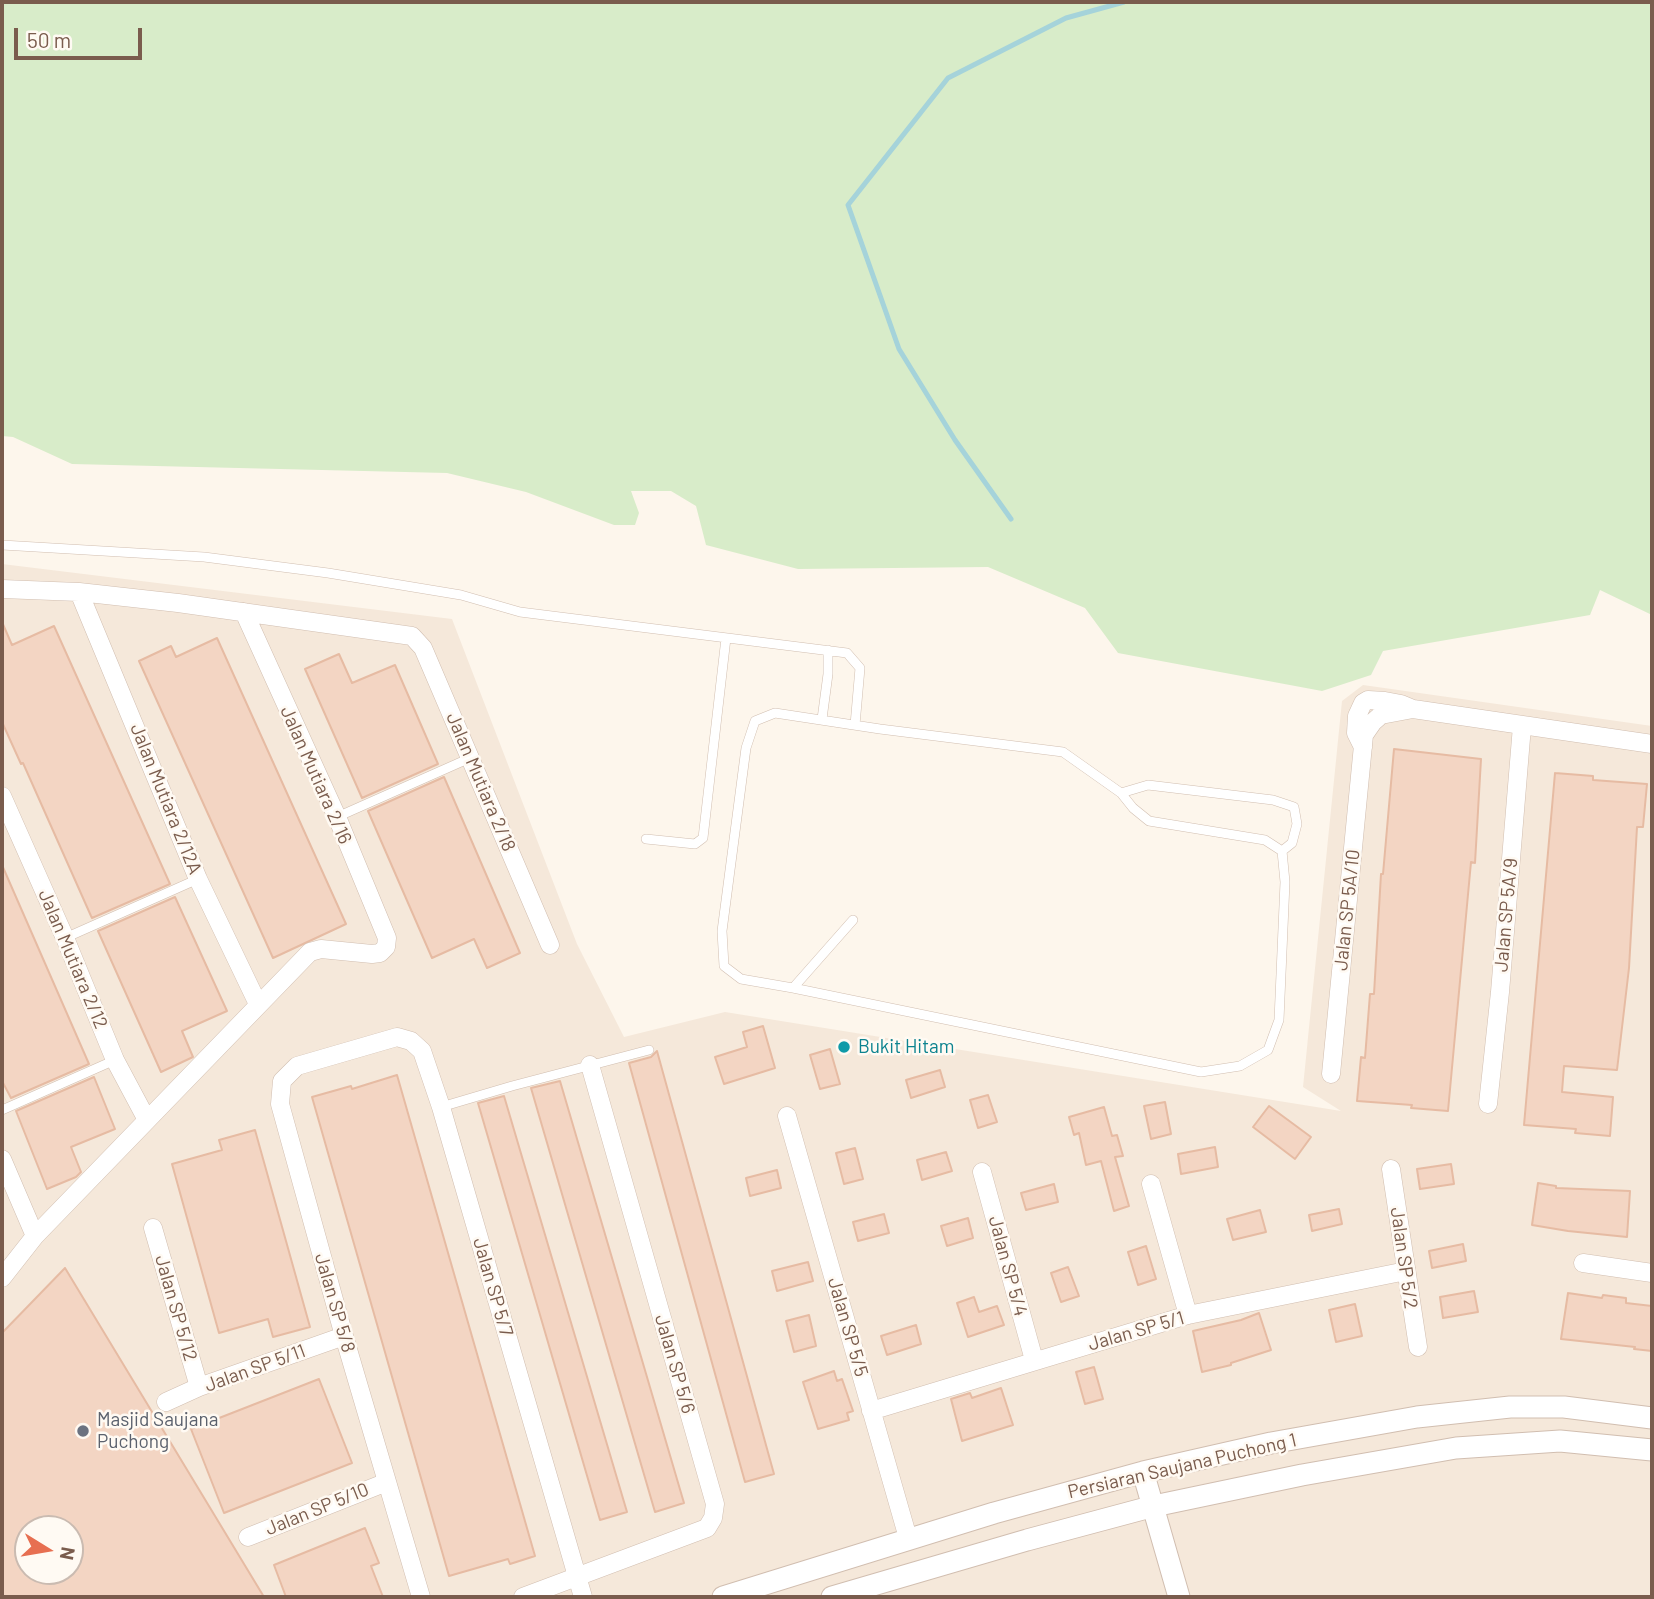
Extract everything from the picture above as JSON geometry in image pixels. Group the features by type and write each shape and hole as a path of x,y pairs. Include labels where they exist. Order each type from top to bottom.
{"street":[{"path":"2,589 79,592 244,612"},
{"name":"Jalan Mutiara 2/12A","path":"79,592 198,879 258,1004"},
{"name":"Jalan Mutiara 2/18","path":"244,612 412,636 423,648 550,945"},
{"name":"Jalan Mutiara 2/16","path":"244,612 337,817 387,938 386,947 380,953 321,949 310,952 258,1004"},
{"name":"Jalan SP 5A/10","path":"1331,1074 1363,747 1356,733 1357,716 1363,703 1368,700 1385,701 1413,709 1522,726"},
{"path":"1522,726 1652,744"},
{"name":"Jalan SP 5A/9","path":"1488,1104 1522,726"},
{"name":"Jalan Mutiara 2/12","path":"2,796 65,937 115,1060 148,1120"},
{"path":"2,1278 35,1236 258,1004"},
{"name":"Jalan SP 5/7","path":"351,1051 397,1037 411,1041 422,1051 441,1107 583,1597"},
{"name":"Jalan SP 5/8","path":"351,1051 297,1066 282,1081 280,1104 344,1336 421,1597"},
{"name":"Jalan SP 5/6","path":"576,1577 707,1528 713,1518 715,1504 590,1065"},
{"name":"Jalan SP 5/5","path":"787,1116 908,1538"},
{"path":"2,1159 35,1236"},
{"name":"Jalan SP 5/2","path":"1391,1169 1418,1347"},
{"name":"Jalan SP 5/4","path":"982,1172 1034,1360"},
{"path":"1151,1184 1188,1315"},
{"name":"Jalan SP 5/12","path":"153,1228 200,1387"},
{"path":"1583,1264 1652,1273"},
{"name":"Jalan SP 5/1","path":"872,1411 1188,1315 1406,1272"},
{"name":"Jalan SP 5/11","path":"166,1402 200,1387 344,1336"},
{"name":"Persiaran Saujana Puchong 1","path":"723,1597 908,1538 1143,1472 1270,1443 1417,1417 1510,1407 1564,1407 1652,1418"},
{"name":"Persiaran Saujana Puchong 1","path":"832,1597 1154,1506 1302,1475 1457,1448 1560,1441 1652,1450"},
{"path":"1143,1472 1180,1597"},
{"name":"Jalan SP 5/10","path":"248,1537 387,1482"},
{"path":"523,1597 576,1577"}],"lane":[{"path":"2,545 218,559 328,573 461,595 520,612 847,653 860,667 855,725"},
{"path":"646,839 695,844 703,838 726,638"},
{"path":"822,719 828,650"},
{"path":"775,713 1063,752 1121,793 1133,808 1149,821 1265,840 1282,851 1285,882 1279,1020 1268,1051 1240,1066 1201,1072 741,979 724,965 722,931 746,748 755,721 775,713"},
{"path":"337,817 470,758"},
{"path":"1121,793 1148,785 1273,800 1294,807 1297,824 1292,843 1282,851"},
{"path":"65,937 198,879"},
{"path":"793,988 853,920"},
{"path":"441,1107 649,1050"},
{"path":"2,1110 115,1060"}],"shaded area":[{"path":"2,564 452,619 577,944 624,1037 725,1012 1341,1111 1303,1087 1342,701 1363,685 1652,726 1652,1597 2,1597"}],"green space":[{"path":"2,2 1652,2 1652,615 1600,590 1590,615 1383,651 1371,675 1322,691 1118,653 1085,608 988,567 798,569 706,545 696,506 671,491 631,491 639,513 635,525 614,525 526,492 447,473 72,464 13,437 2,436"}],"building":[{"path":"2,622 12,645 54,626 170,884 92,918 2,722"},
{"path":"217,638 346,924 273,958 139,661 171,646 176,657"},
{"path":"339,654 352,683 395,665 438,764 362,798 305,669"},
{"path":"1394,749 1481,759 1475,863 1471,862 1448,1111 1357,1101 1361,1057 1365,1058 1370,994 1374,994 1381,874"},
{"path":"1555,773 1593,776 1593,780 1647,784 1643,827 1637,827 1629,968 1617,1070 1564,1066 1562,1092 1613,1097 1610,1136 1575,1133 1576,1129 1524,1125"},
{"path":"444,777 520,953 487,968 474,939 432,958 368,811"},
{"path":"2,865 89,1064 11,1098 2,1081"},
{"path":"175,897 227,1011 182,1031 193,1057 161,1072 98,931"},
{"path":"763,1026 775,1068 724,1084 715,1057 747,1047 743,1032"},
{"path":"830,1049 840,1084 820,1089 810,1055"},
{"path":"657,1051 774,1474 745,1482 629,1063 651,1057"},
{"path":"940,1070 945,1087 911,1098 906,1080"},
{"path":"397,1075 535,1556 510,1564 508,1559 449,1576 312,1097 351,1086 352,1089"},
{"path":"94,1077 115,1129 71,1147 81,1172 76,1177 47,1189 16,1111"},
{"path":"560,1081 684,1503 655,1512 531,1088"},
{"path":"988,1095 997,1122 978,1128 970,1100"},
{"path":"504,1096 627,1512 600,1520 478,1103"},
{"path":"1165,1102 1171,1134 1151,1139 1144,1106"},
{"path":"1269,1106 1311,1137 1295,1159 1253,1127"},
{"path":"1104,1107 1112,1136 1117,1135 1123,1156 1115,1157 1129,1206 1114,1211 1101,1161 1086,1165 1079,1133 1074,1135 1069,1117"},
{"path":"255,1130 310,1327 273,1337 268,1319 219,1333 172,1164 222,1150 219,1140"},
{"path":"1215,1147 1218,1167 1181,1174 1178,1154"},
{"path":"855,1148 863,1179 844,1184 836,1153"},
{"path":"946,1152 952,1171 922,1180 917,1160"},
{"path":"1451,1164 1454,1184 1420,1189 1417,1169"},
{"path":"777,1170 781,1188 750,1196 746,1178"},
{"path":"1538,1183 1556,1188 1630,1191 1627,1237 1532,1225"},
{"path":"1054,1184 1058,1202 1026,1210 1021,1193"},
{"path":"1339,1209 1342,1224 1312,1231 1309,1215"},
{"path":"1260,1210 1266,1232 1233,1240 1227,1219"},
{"path":"884,1214 889,1233 858,1241 853,1222"},
{"path":"968,1218 973,1238 947,1246 941,1226"},
{"path":"1463,1244 1466,1261 1432,1268 1429,1251"},
{"path":"1146,1246 1156,1279 1138,1285 1128,1252"},
{"path":"808,1262 813,1281 777,1291 772,1271"},
{"path":"1068,1267 1079,1296 1061,1302 1051,1273"},
{"name":"Masjid Saujana Puchong","path":"65,1268 264,1597 2,1597 2,1333"},
{"path":"1474,1291 1478,1312 1443,1318 1440,1297"},
{"path":"1568,1293 1626,1298 1626,1303 1652,1306 1652,1351 1561,1339"},
{"path":"974,1297 979,1312 997,1306 1004,1325 968,1337 957,1303"},
{"path":"1355,1304 1362,1336 1336,1342 1329,1310"},
{"path":"1259,1313 1271,1350 1231,1365 1202,1372 1193,1331"},
{"path":"809,1315 816,1346 794,1352 786,1321"},
{"path":"916,1325 921,1344 887,1355 881,1336"},
{"path":"1094,1367 1103,1399 1085,1404 1076,1372"},
{"path":"834,1371 837,1381 842,1379 853,1411 847,1413 849,1420 818,1429 803,1382"},
{"path":"319,1379 352,1463 224,1513 191,1429"},
{"path":"1001,1388 1013,1425 962,1441 951,1399 970,1393 972,1398"},
{"path":"365,1528 379,1563 371,1566 383,1597 286,1597 274,1565"}],"waterway":[{"path":"1011,519 955,440 899,349 848,205 948,78 1066,18 1124,2"}],"place":[{"name":"Bukit Hitam","path":"844,1047"},
{"name":"Masjid Saujana Puchong","path":"83,1431"}]}
